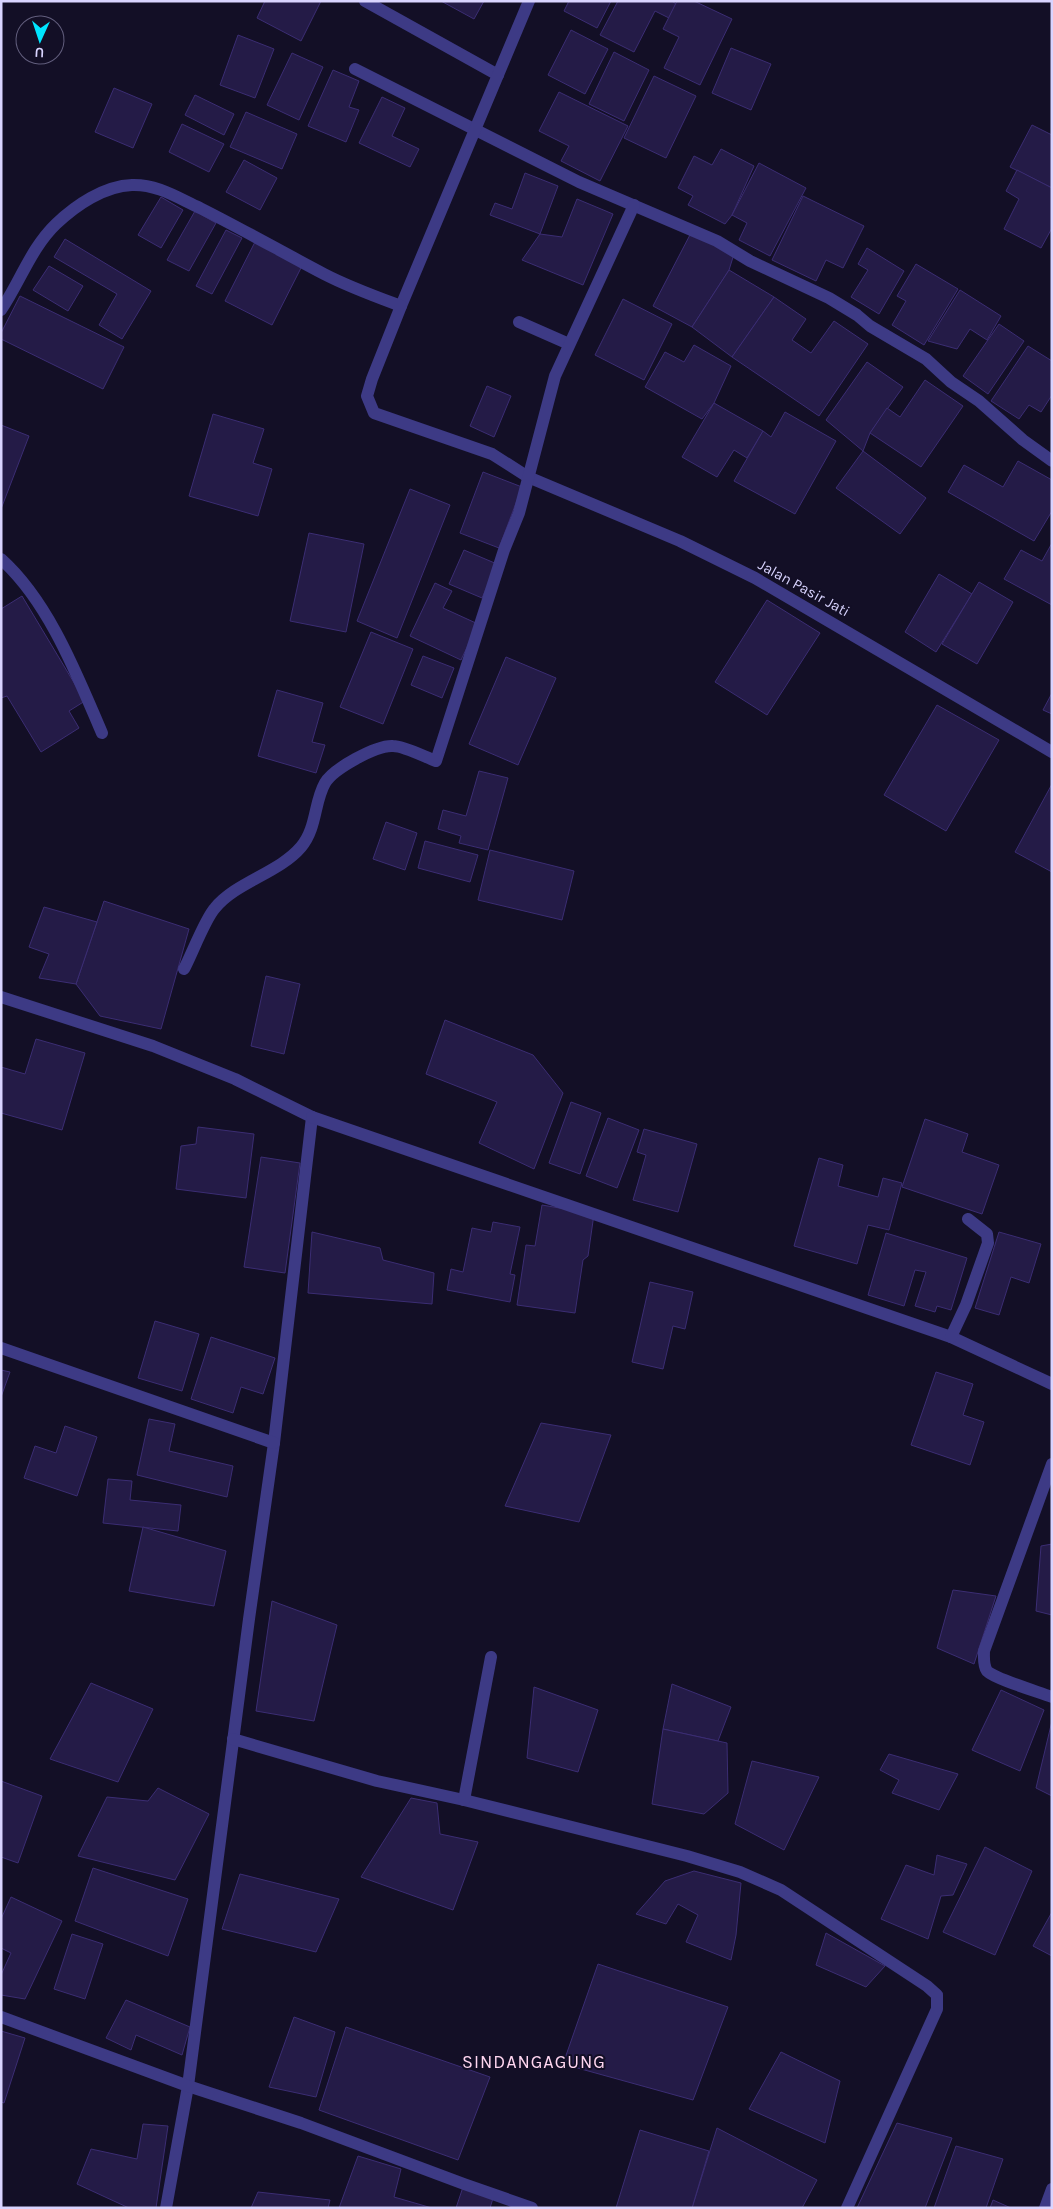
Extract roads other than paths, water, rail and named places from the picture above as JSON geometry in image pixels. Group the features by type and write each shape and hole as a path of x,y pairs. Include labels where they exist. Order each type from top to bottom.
{"street":[{"path":"365,1 498,75"},
{"name":"Jalan Pasir Jati","path":"529,1 372,379 367,396 374,413 492,454 528,477 680,541 756,578 1052,752"},
{"path":"355,70 579,182 717,241 750,261 829,298 857,315 870,326 926,359 951,382 979,401 1023,440 1052,462"},
{"path":"1,310 38,246 55,225 87,200 117,188 132,185 150,186 168,193 225,220 333,279 401,306"},
{"path":"184,969 214,908 242,887 286,861 302,846 312,828 324,784 334,772 374,751 393,745 436,760 504,550 519,513 553,383 569,344 634,205"},
{"path":"519,322 569,344"},
{"path":"1,559 13,569 40,607 72,663 102,733"},
{"path":"1,997 153,1046 235,1079 312,1117 951,1338 1052,1384"},
{"path":"166,2208 188,2086 274,1443 312,1117"},
{"path":"951,1338 966,1305 988,1243 987,1234 968,1219"},
{"path":"1,1348 274,1443"},
{"path":"1052,1464 984,1651 984,1662 988,1671 998,1676 1052,1696"},
{"path":"464,1800 491,1656"},
{"path":"233,1739 378,1781 464,1800 687,1856 740,1872 780,1890 927,1986 937,1995 937,2009 847,2208"},
{"path":"1,2016 188,2086 301,2123 532,2208"},
{"path":"1045,2208 1052,2189"}],"district":[{"name":"SINDANGAGUNG","path":"534,2062"}]}
